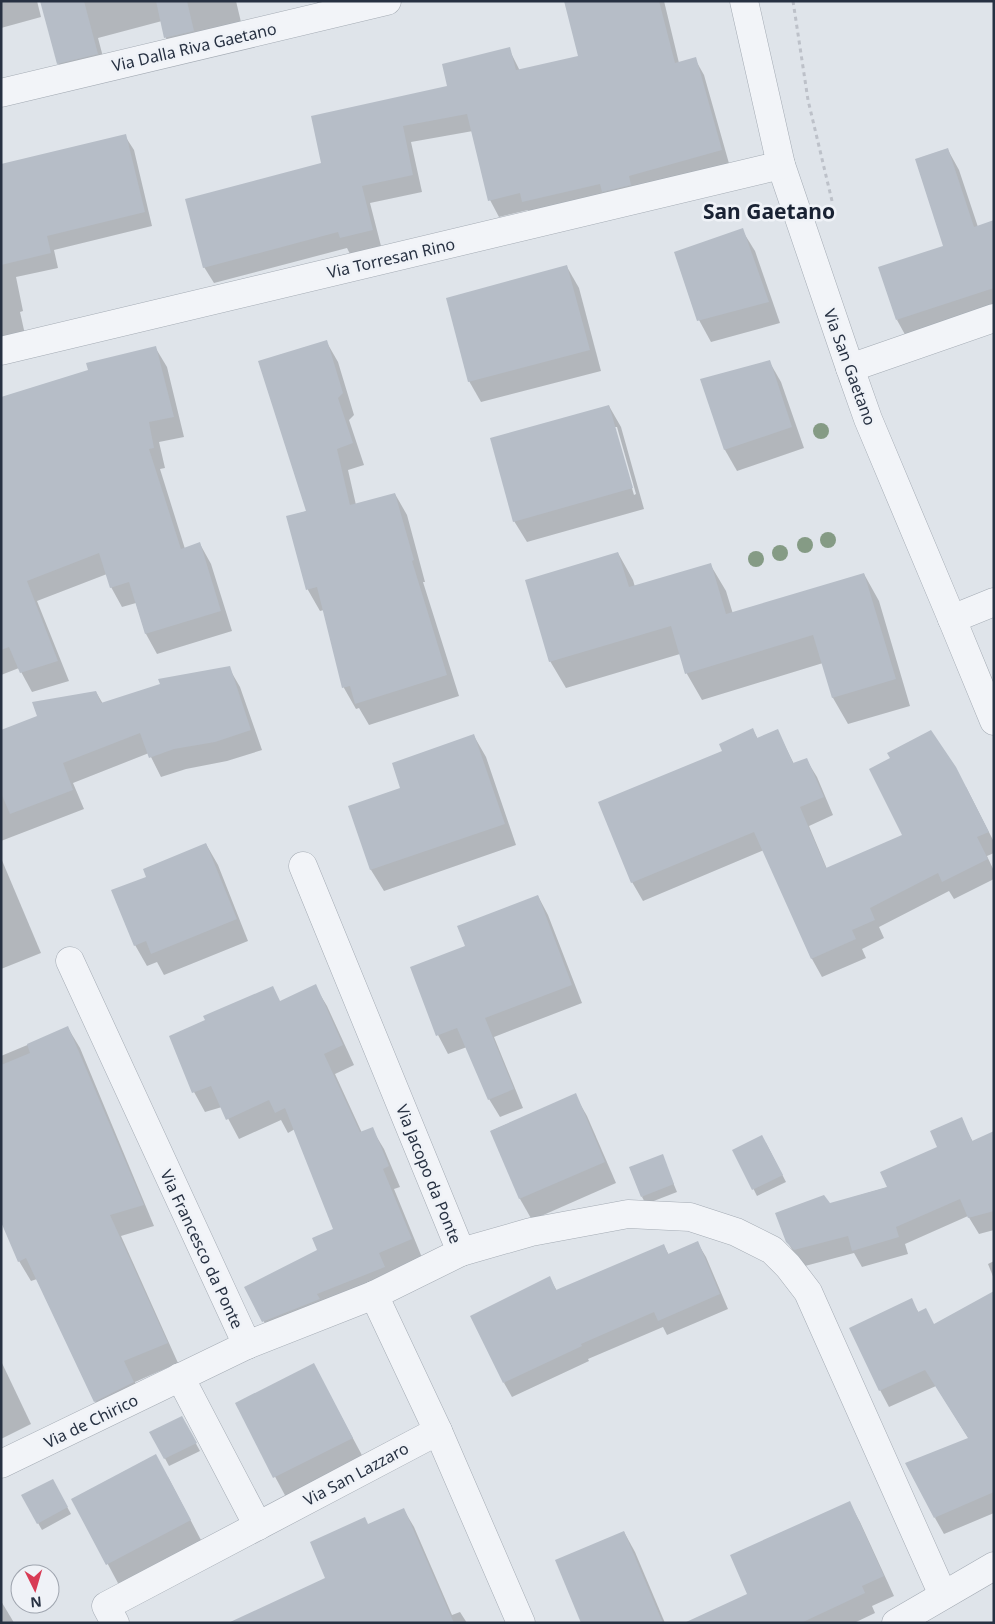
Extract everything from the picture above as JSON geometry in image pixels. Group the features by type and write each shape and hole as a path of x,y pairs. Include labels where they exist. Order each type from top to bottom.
{"street":[{"name":"Via Dalla Riva Gaetano","path":"1,93 387,1"},
{"name":"Via San Gaetano","path":"744,1 781,165 850,368 868,419 994,721"},
{"name":"Via Torresan Rino","path":"1,351 781,165"},
{"path":"850,368 994,318"},
{"path":"952,619 994,602"},
{"name":"Via Jacopo da Ponte","path":"247,1346 374,1295 461,1252 303,866"},
{"name":"Via Francesco da Ponte","path":"70,961 247,1346 180,1377"},
{"path":"461,1252 532,1232 628,1214 690,1217 736,1232 772,1250 788,1266 808,1292 943,1595"},
{"path":"374,1295 438,1431 520,1623"},
{"path":"180,1377 258,1526"},
{"name":"Via de Chirico","path":"1,1464 180,1377"},
{"name":"Via San Lazzaro","path":"115,1623 106,1606 438,1431"},
{"path":"896,1623 994,1566"}],"building":[{"path":"40,1 84,1 98,54 57,64"},
{"path":"156,1 187,1 194,31 164,38"},
{"path":"564,1 659,1 675,63 696,57 722,150 629,176 631,185 602,192 600,184 522,202 520,193 488,201 467,114 403,126 413,175 362,186 373,230 340,238 338,232 203,268 185,199 321,163 311,116 447,86 442,64 510,47 516,70 578,56"},
{"path":"126,134 145,212 47,236 51,253 1,265 1,164"},
{"path":"948,148 974,227 994,220 994,288 896,320 878,267 943,246 915,159"},
{"path":"743,228 769,302 697,321 674,252"},
{"path":"567,265 590,350 468,382 446,298"},
{"path":"327,340 343,393 338,398 353,443 337,449 350,505 395,493 414,560 412,561 447,675 355,704 350,686 342,688 317,587 306,590 286,516 306,511 258,361"},
{"path":"156,346 174,417 149,422 154,448 149,449 181,549 200,542 221,611 145,634 129,582 110,588 99,553 27,581 58,661 20,673 9,647 1,650 1,397 88,370 86,363"},
{"path":"770,360 792,427 724,450 700,379"},
{"path":"609,405 633,488 513,522 490,438"},
{"path":"618,552 629,587 711,563 726,614 864,573 896,679 832,698 813,635 685,674 671,626 549,662 525,580"},
{"path":"230,666 251,730 215,742 174,749 149,758 140,733 63,763 73,790 10,814 1,793 1,730 37,716 32,702 96,691 101,703 160,684 158,679"},
{"path":"753,728 757,738 778,729 793,763 807,758 824,797 800,807 826,868 902,835 869,769 890,758 887,753 931,730 956,767 989,832 977,837 988,859 942,882 938,873 870,908 875,920 852,930 856,939 811,959 754,832 631,883 598,802 722,751 719,744"},
{"path":"474,734 505,824 370,870 348,806 400,788 392,763"},
{"path":"206,843 237,919 151,954 146,941 134,946 111,890 146,877 143,869"},
{"path":"538,895 572,985 485,1018 514,1089 488,1100 457,1028 436,1036 410,967 465,946 457,926"},
{"path":"316,984 343,1045 324,1054 360,1132 373,1127 389,1166 383,1169 412,1239 379,1253 385,1267 317,1294 320,1299 262,1322 244,1287 317,1250 312,1238 333,1229 285,1108 275,1113 269,1100 226,1120 211,1086 192,1093 169,1036 205,1020 203,1016 273,986 280,1001"},
{"path":"68,1026 144,1205 110,1215 168,1343 124,1361 134,1382 94,1402 26,1258 18,1262 1,1222 1,1065 30,1053 27,1044"},
{"path":"576,1093 605,1162 519,1199 490,1131"},
{"path":"962,1117 972,1141 994,1131 994,1211 968,1218 960,1199 896,1227 899,1237 852,1251 848,1236 794,1250 786,1242 775,1213 824,1195 830,1203 887,1187 880,1172 937,1147 930,1131"},
{"path":"762,1135 783,1175 752,1190 732,1150"},
{"path":"663,1154 674,1184 641,1197 629,1167"},
{"path":"698,1241 720,1294 658,1321 654,1312 581,1344 582,1346 503,1383 470,1316 550,1276 556,1290 664,1244 668,1254"},
{"path":"994,1291 994,1492 934,1518 905,1463 968,1438 925,1370 879,1391 849,1328 912,1298 918,1312 926,1308 934,1324"},
{"path":"314,1363 353,1438 273,1478 235,1403"},
{"path":"182,1416 197,1443 164,1459 149,1432"},
{"path":"156,1454 191,1520 106,1565 71,1499"},
{"path":"53,1479 68,1507 37,1524 21,1495"},
{"path":"850,1501 884,1576 862,1586 865,1593 801,1623 684,1623 747,1594 730,1555"},
{"path":"404,1508 454,1623 228,1623 325,1578 310,1542 365,1517 368,1524"},
{"path":"624,1531 663,1623 581,1623 555,1560"}],"district":[{"name":"San Gaetano","path":"769,211"}]}
